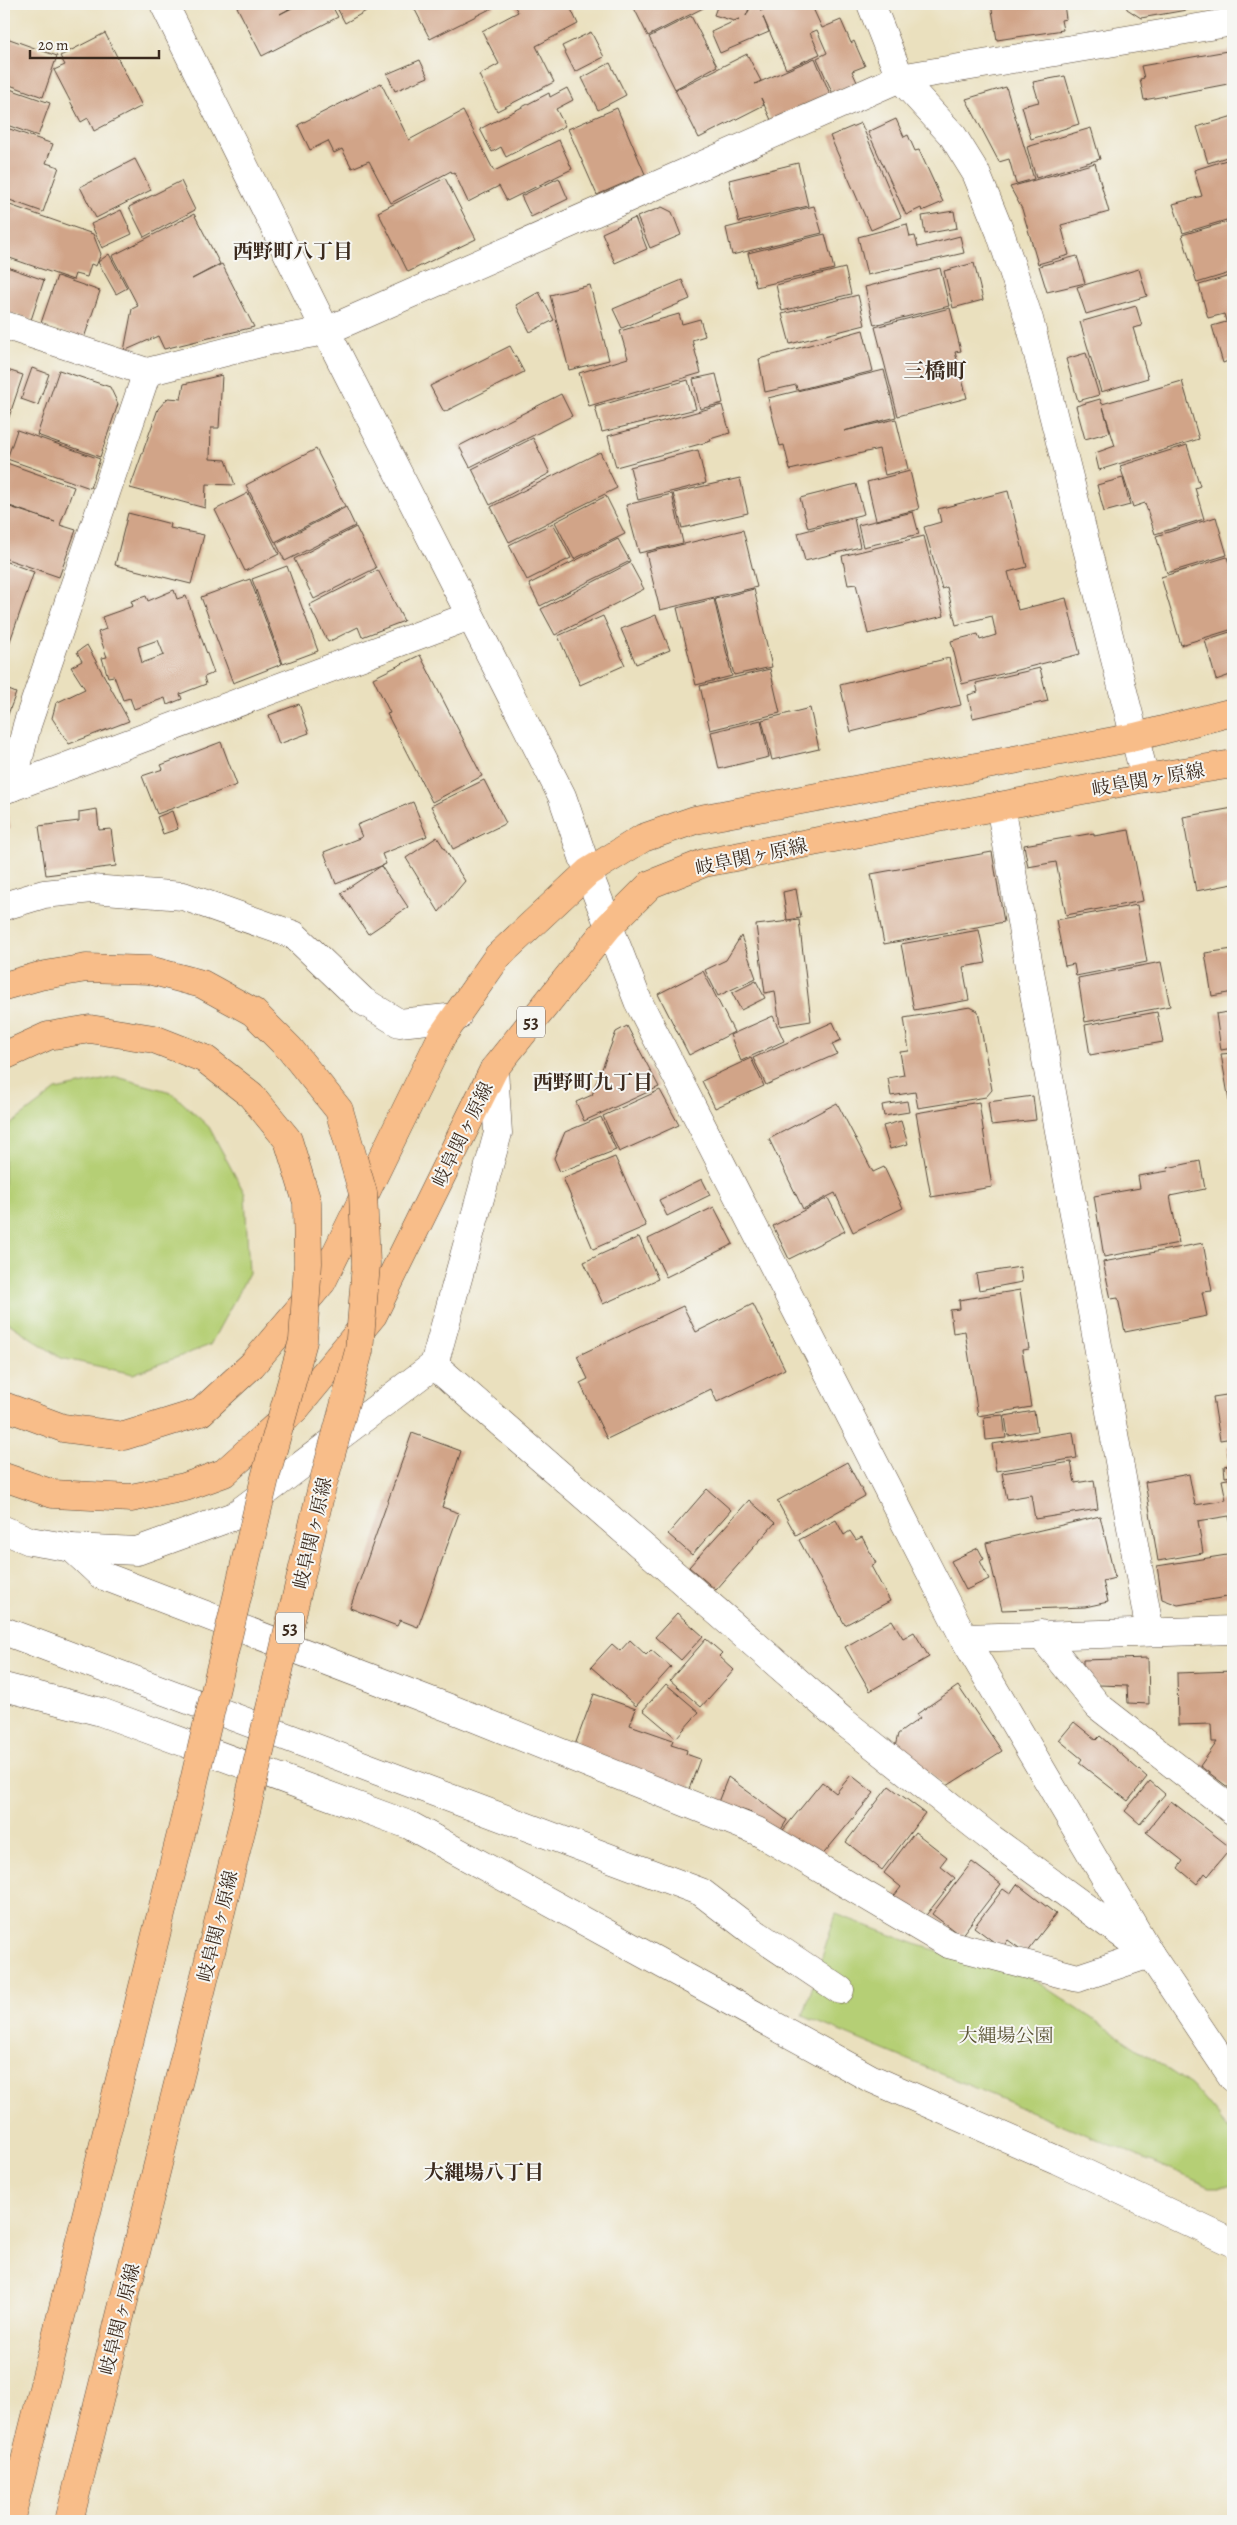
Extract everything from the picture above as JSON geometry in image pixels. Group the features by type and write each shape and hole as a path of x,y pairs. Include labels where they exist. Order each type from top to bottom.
{"main road":[{"path":"4,1406 63,1428 124,1436 201,1412 252,1365 322,1282 442,1036 498,956 588,872 643,838 695,820 1135,737 1233,712"},
{"name":"岐阜関ヶ原線","path":"4,1477 53,1494 130,1498 185,1487 224,1473 296,1408 373,1315 494,1069 609,926 651,884 704,863 1145,778 1233,764"},
{"name":"岐阜関ヶ原線","path":"4,986 40,976 86,968 149,970 202,984 253,1012 290,1049 339,1110 363,1193 366,1264 359,1351 321,1491 249,1798 69,2521"},
{"path":"4,1056 48,1036 90,1029 154,1039 206,1060 251,1095 288,1140 307,1202 308,1263 303,1341 265,1478 191,1794 10,2521"}],"street":[{"path":"164,4 326,331 562,796 588,872 638,1002 964,1638 1150,1954 1233,2078"},
{"path":"871,4 900,78 953,136 976,174 1000,232 1029,319 1145,778"},
{"path":"4,325 147,372 270,341 326,331 900,78 1233,22"},
{"path":"8,788 27,725 147,372"},
{"path":"8,788 470,616"},
{"path":"1000,806 1150,1632"},
{"path":"4,906 44,894 92,890 183,896 294,934 363,1001 399,1023 457,1017"},
{"path":"4,1530 30,1541 72,1548 138,1551 234,1516 434,1365 498,1133 494,1069"},
{"path":"434,1365 844,1722 992,1839 1150,1954"},
{"path":"72,1548 101,1575 452,1708 757,1831 948,1944 1078,1978 1150,1954"},
{"path":"964,1638 1040,1634 1233,1630"},
{"path":"4,1631 701,1892 752,1931 840,1990"},
{"path":"1040,1634 1098,1706 1233,1811"},
{"path":"4,1686 101,1712 409,1825 870,2078 1057,2160 1233,2243"}],"green space":[{"path":"117,1077 171,1092 209,1127 245,1194 249,1273 210,1345 133,1374 61,1358 4,1320 4,1138 10,1125 56,1090"},
{"name":"大縄場公園","path":"836,1914 915,1944 1033,1979 1191,2085 1233,2134 1233,2186 1209,2186 803,2016"}],"building":[{"path":"243,4 298,4 280,14 300,4 331,4 338,17 262,56 237,7"},
{"path":"335,4 364,4 368,10 345,23"},
{"path":"412,4 492,4 494,7 430,39"},
{"path":"513,4 576,4 570,7 578,24 536,46 554,82 497,111 479,75 499,64 482,31 518,12"},
{"path":"641,4 711,4 648,36 634,8"},
{"path":"718,4 751,4 746,16 752,4 773,4 760,11 777,4 811,4 822,28 841,20 851,43 854,41 865,66 852,71 857,82 833,94 817,58 827,53 817,30 810,33 820,54 786,69 763,17 769,32 720,53 711,32 739,19 734,21 714,15"},
{"path":"991,4 1064,4 1066,19 1061,20 1063,30 997,40"},
{"path":"1126,4 1191,4 1192,9 1141,18 1127,9"},
{"path":"691,16 717,66 675,89 649,37"},
{"path":"591,32 604,57 575,72 562,46"},
{"path":"105,33 142,106 94,131 88,118 81,122 54,70 65,65 60,56"},
{"path":"4,37 57,56 43,97 4,83"},
{"path":"1233,50 1233,83 1144,100 1140,79 1144,78 1141,66"},
{"path":"747,54 761,81 755,84 815,58 830,94 771,120 761,98 764,105 699,138 675,90"},
{"path":"420,60 428,77 395,91 387,74"},
{"path":"610,63 626,95 598,110 582,78"},
{"path":"1065,76 1079,124 1031,139 1022,106 1039,102 1033,82"},
{"path":"381,83 409,140 463,111 494,171 559,140 572,169 507,201 499,186 468,202 454,172 452,173 451,171 391,203 369,161 352,168 342,149 334,153 328,141 310,150 298,125"},
{"path":"4,87 50,103 38,136 4,124"},
{"path":"1006,87 1034,179 1016,184 1009,159 999,162 966,99"},
{"path":"567,88 573,100 556,109 565,126 506,157 501,147 492,152 480,129 549,93 550,97"},
{"path":"617,108 645,174 597,195 568,129"},
{"path":"1233,116 1233,155 1208,163 1197,127"},
{"path":"896,119 904,137 908,135 915,151 919,150 943,202 922,211 921,208 906,215 868,132"},
{"path":"861,123 901,217 871,230 830,136"},
{"path":"4,127 53,144 46,163 59,167 43,212 4,198"},
{"path":"1091,128 1100,159 1036,178 1027,147"},
{"path":"1233,158 1233,218 1183,233 1173,204 1202,196 1194,170"},
{"path":"135,159 151,190 96,218 80,187"},
{"path":"798,163 808,206 739,222 729,180"},
{"path":"1095,163 1109,212 1061,225 1069,255 1038,264 1022,209 1010,187"},
{"path":"445,178 476,239 408,272 378,212"},
{"path":"559,178 568,199 531,217 521,196"},
{"path":"181,181 195,210 144,237 129,207"},
{"path":"4,203 93,234 101,254 96,266 91,264 87,277 75,274 73,280 4,256"},
{"path":"814,206 822,233 732,255 726,228"},
{"path":"662,207 672,212 681,235 650,248 637,217"},
{"path":"121,210 132,234 102,248 91,224"},
{"path":"954,211 957,228 925,234 922,216"},
{"path":"194,214 220,264 192,279 222,264 254,327 164,349 158,336 124,351 132,309 138,306 112,256"},
{"path":"635,218 647,249 615,263 602,233"},
{"path":"1233,220 1233,272 1197,283 1182,235"},
{"path":"907,224 910,237 915,236 918,247 960,236 964,253 867,275 858,237"},
{"path":"825,234 834,269 756,287 748,253"},
{"path":"109,254 127,288 116,294 98,262"},
{"path":"1077,256 1085,283 1047,292 1039,266"},
{"path":"974,263 983,300 953,308 944,271"},
{"path":"4,266 44,280 31,320 4,311"},
{"path":"845,268 851,294 782,311 776,285"},
{"path":"940,268 949,306 874,325 865,287"},
{"path":"1139,269 1147,296 1086,314 1077,287"},
{"path":"1233,275 1233,319 1226,321 1224,314 1208,318 1199,285"},
{"path":"57,276 100,291 84,338 41,323"},
{"path":"682,280 690,299 622,328 613,309"},
{"path":"590,285 609,360 569,370 550,295"},
{"path":"539,292 554,320 530,332 516,305"},
{"path":"858,295 865,325 790,344 782,314"},
{"path":"1136,306 1142,326 1133,328 1148,378 1101,392 1080,322"},
{"path":"950,308 961,351 955,352 967,398 898,416 875,327"},
{"path":"679,314 682,324 700,319 705,336 692,340 701,373 589,406 579,373 628,358 620,331"},
{"path":"1233,320 1233,359 1223,363 1212,326"},
{"path":"863,330 873,371 797,390 796,385 765,392 759,359"},
{"path":"510,346 524,372 444,412 430,386"},
{"path":"1086,353 1099,395 1078,401 1066,359"},
{"path":"32,368 49,374 38,405 21,399"},
{"path":"4,369 23,375 4,432"},
{"path":"59,370 110,387 118,404 100,457 37,435"},
{"path":"884,370 896,417 844,431 896,419 908,469 885,475 879,449 790,470 784,445 780,446 768,398"},
{"path":"716,374 723,403 700,409 693,379"},
{"path":"222,375 219,428 211,428 210,459 226,460 235,485 206,484 205,508 130,488 158,409 168,398 181,399 184,384"},
{"path":"688,380 696,409 602,432 595,407"},
{"path":"1182,381 1199,439 1099,470 1095,453 1115,446 1103,407 1110,432 1085,439 1076,406 1100,399 1102,404"},
{"path":"561,394 572,416 470,467 459,446"},
{"path":"722,405 730,433 710,439 711,441 616,467 608,436"},
{"path":"17,430 100,459 90,488 7,459"},
{"path":"533,438 550,473 490,505 472,469"},
{"path":"1187,445 1200,486 1195,488 1204,519 1155,534 1145,503 1133,507 1120,466"},
{"path":"316,449 345,506 275,542 246,485"},
{"path":"698,450 706,483 638,500 630,467"},
{"path":"600,452 617,488 509,542 491,507"},
{"path":"4,462 74,487 60,525 76,530 59,577 4,558 4,505 55,522 4,504"},
{"path":"910,471 919,509 876,520 867,482"},
{"path":"740,478 748,513 682,528 673,493"},
{"path":"1123,478 1130,505 1104,512 1097,485"},
{"path":"856,484 864,514 808,528 800,498"},
{"path":"1008,491 1027,567 1008,572 1018,610 1066,598 1080,654 962,684 951,641 978,634 980,640 996,635 992,616 956,625 947,587 942,589 924,527 941,522 938,509"},
{"path":"248,493 279,554 245,571 215,510"},
{"path":"672,494 683,543 639,553 626,505"},
{"path":"606,496 625,534 574,559 555,522"},
{"path":"346,507 355,526 285,561 276,543"},
{"path":"913,512 919,534 863,547 858,525"},
{"path":"128,513 171,524 170,528 204,535 191,584 115,565"},
{"path":"1216,517 1227,555 1167,573 1156,536"},
{"path":"854,518 860,547 805,561 798,533"},
{"path":"553,523 571,558 527,580 509,545"},
{"path":"356,527 376,568 314,599 294,559"},
{"path":"743,530 757,587 660,610 646,553"},
{"path":"924,536 944,616 868,634 856,584 848,585 842,556"},
{"path":"618,539 630,561 540,606 529,584"},
{"path":"1227,557 1233,576 1233,629 1181,645 1161,577"},
{"path":"4,561 34,572 9,644 4,642"},
{"path":"630,563 644,589 555,635 541,609"},
{"path":"287,566 318,651 283,664 252,579"},
{"path":"378,570 404,621 362,637 358,627 328,642 309,605"},
{"path":"250,579 282,664 233,683 201,597"},
{"path":"754,589 772,667 734,675 715,599"},
{"path":"174,590 177,599 186,596 214,673 204,677 206,684 180,694 182,699 167,705 165,698 134,709 130,698 123,700 114,676 108,677 102,658 107,657 98,632 106,629 102,617 133,606 131,601 146,596 148,601","holes":["158,640 164,655 142,663 138,647"]},
{"path":"714,599 732,676 696,685 677,608"},
{"path":"656,615 670,650 636,664 621,629"},
{"path":"603,616 625,665 580,685 558,636"},
{"path":"1233,631 1233,674 1216,680 1205,640"},
{"path":"87,645 129,721 69,744 52,718 56,703 85,689 71,667 82,661 77,652"},
{"path":"420,655 482,776 432,802 387,714 390,713 373,678"},
{"path":"949,658 961,705 851,732 840,685"},
{"path":"1040,668 1048,701 973,718 968,695 978,692 976,683"},
{"path":"770,669 780,713 710,730 700,686"},
{"path":"4,688 16,693 4,725"},
{"path":"299,704 309,733 279,744 269,715"},
{"path":"810,708 819,749 772,760 762,720"},
{"path":"761,720 769,757 719,769 711,732"},
{"path":"221,742 237,785 157,814 142,776 163,769 161,765"},
{"path":"484,780 506,823 453,849 431,806"},
{"path":"413,802 427,836 382,854 386,864 336,884 324,852 362,837 357,825"},
{"path":"1233,808 1233,884 1196,891 1183,817"},
{"path":"97,809 99,830 111,829 116,866 46,875 39,826 79,821 79,812"},
{"path":"172,811 178,829 163,834 157,817"},
{"path":"8,816 11,828 4,830 4,817"},
{"path":"1129,830 1143,901 1066,915 1056,862 1028,867 1024,845 1094,833 1094,836"},
{"path":"437,837 465,881 439,912 406,858"},
{"path":"992,852 1004,922 884,944 871,874"},
{"path":"381,866 408,907 368,934 341,893"},
{"path":"796,889 801,918 787,920 783,892"},
{"path":"1137,905 1147,962 1076,976 1074,964 1065,966 1056,920"},
{"path":"799,920 811,1021 780,1026 775,991 765,993 756,925"},
{"path":"979,930 986,963 963,967 969,1000 914,1010 901,944"},
{"path":"741,936 756,978 718,996 705,970 726,960"},
{"path":"1233,949 1233,992 1212,996 1205,953"},
{"path":"1161,962 1170,1006 1085,1022 1078,978"},
{"path":"703,971 734,1032 689,1055 658,994"},
{"path":"756,981 765,998 741,1010 732,993"},
{"path":"970,1007 978,1011 992,1090 986,1097 918,1108 915,1092 891,1096 888,1078 904,1075 900,1052 909,1051 904,1018"},
{"path":"1233,1011 1233,1048 1221,1050 1216,1014"},
{"path":"1157,1012 1163,1042 1090,1055 1085,1025"},
{"path":"773,1016 784,1041 741,1061 730,1035"},
{"path":"833,1022 841,1040 832,1044 837,1054 766,1085 753,1058"},
{"path":"627,1026 659,1087 584,1121 576,1102 592,1095 616,1032"},
{"path":"1233,1053 1233,1100 1229,1101 1221,1054"},
{"path":"751,1058 764,1086 715,1108 702,1081"},
{"path":"660,1090 679,1125 619,1152 603,1116"},
{"path":"1033,1096 1036,1120 991,1125 988,1102"},
{"path":"907,1101 909,1112 884,1116 882,1105"},
{"path":"979,1102 992,1187 931,1197 916,1113"},
{"path":"837,1103 873,1172 884,1167 903,1208 853,1232 835,1193 803,1209 769,1139"},
{"path":"601,1117 616,1150 560,1172 554,1158 565,1132"},
{"path":"901,1121 908,1144 890,1149 883,1126"},
{"path":"615,1157 646,1226 593,1249 563,1178"},
{"path":"1200,1161 1205,1189 1170,1196 1179,1243 1104,1257 1094,1196 1140,1188 1138,1176 1168,1171 1167,1168"},
{"path":"702,1179 710,1195 667,1216 659,1200"},
{"path":"828,1198 845,1231 789,1259 773,1226"},
{"path":"714,1207 733,1244 666,1277 648,1239"},
{"path":"639,1237 658,1279 603,1304 584,1262"},
{"path":"1203,1243 1212,1291 1202,1292 1207,1316 1125,1332 1118,1298 1111,1299 1103,1262"},
{"path":"1020,1267 1022,1282 979,1290 976,1274"},
{"path":"1020,1290 1029,1349 1022,1350 1031,1407 978,1416 965,1331 953,1333 950,1310 960,1309 959,1300"},
{"path":"753,1304 785,1369 717,1402 711,1389 607,1439 580,1383 588,1379 577,1356 683,1306 696,1332"},
{"path":"1233,1394 1233,1438 1220,1440 1213,1397"},
{"path":"1034,1411 1037,1431 1008,1436 1005,1416"},
{"path":"1003,1415 1006,1438 986,1440 984,1417"},
{"path":"1073,1432 1077,1458 996,1471 992,1444"},
{"path":"412,1433 461,1451 442,1507 459,1513 418,1627 400,1620 397,1626 350,1608"},
{"path":"1233,1445 1233,1461 1229,1462 1227,1446"},
{"path":"847,1462 865,1496 796,1535 777,1501"},
{"path":"1071,1462 1075,1483 1094,1480 1098,1509 1035,1519 1031,1495 1007,1499 1002,1473"},
{"path":"1233,1464 1233,1476 1225,1477 1224,1466"},
{"path":"1189,1474 1195,1505 1226,1500 1222,1480 1233,1478 1233,1533 1229,1516 1198,1521 1203,1553 1158,1561 1145,1482"},
{"path":"707,1489 731,1510 692,1555 668,1534"},
{"path":"749,1500 775,1523 716,1590 689,1567"},
{"path":"1100,1516 1115,1578 1103,1581 1108,1602 1085,1607 1002,1610 986,1543"},
{"path":"836,1520 844,1535 850,1531 856,1540 862,1537 876,1563 871,1566 890,1601 845,1625 799,1540"},
{"path":"978,1548 984,1559 980,1561 989,1579 966,1590 951,1561"},
{"path":"1233,1554 1233,1596 1178,1605 1162,1599 1157,1566"},
{"path":"677,1613 703,1636 681,1660 655,1637"},
{"path":"892,1620 903,1638 914,1632 929,1657 870,1691 845,1647"},
{"path":"706,1639 722,1653 719,1656 734,1670 701,1707 670,1680"},
{"path":"630,1640 646,1655 651,1650 671,1667 636,1706 591,1667 612,1644 620,1651"},
{"path":"1148,1658 1149,1704 1128,1703 1127,1686 1099,1685 1083,1673 1083,1660"},
{"path":"1233,1671 1233,1791 1200,1766 1217,1742 1212,1742 1211,1724 1178,1725 1177,1673"},
{"path":"666,1684 699,1712 676,1738 643,1710"},
{"path":"958,1686 1002,1751 947,1786 895,1747 898,1734 920,1718 917,1714"},
{"path":"594,1694 636,1709 630,1725 673,1740 671,1745 687,1750 686,1754 700,1759 687,1795 572,1753"},
{"path":"1074,1722 1096,1740 1100,1736 1147,1777 1128,1801 1079,1763 1082,1759 1059,1740"},
{"path":"851,1775 874,1793 815,1864 779,1835 822,1782 836,1793"},
{"path":"728,1777 787,1820 779,1833 752,1813 718,1802"},
{"path":"1150,1781 1165,1794 1140,1824 1125,1811"},
{"path":"889,1786 925,1813 882,1870 846,1842"},
{"path":"1171,1801 1231,1848 1208,1876 1205,1873 1197,1884 1178,1868 1183,1861 1146,1832"},
{"path":"915,1832 947,1857 940,1866 955,1878 920,1923 888,1904 901,1887 884,1873"},
{"path":"972,1862 1001,1884 961,1936 932,1914"},
{"path":"1017,1884 1056,1914 1026,1953 1008,1940 1002,1948 974,1927 1003,1889 1010,1894"}],"district":[{"name":"西野町八丁目","path":"293,251"},
{"name":"三橋町","path":"935,371"},
{"name":"西野町九丁目","path":"593,1082"},
{"name":"大縄場八丁目","path":"484,2172"}]}
